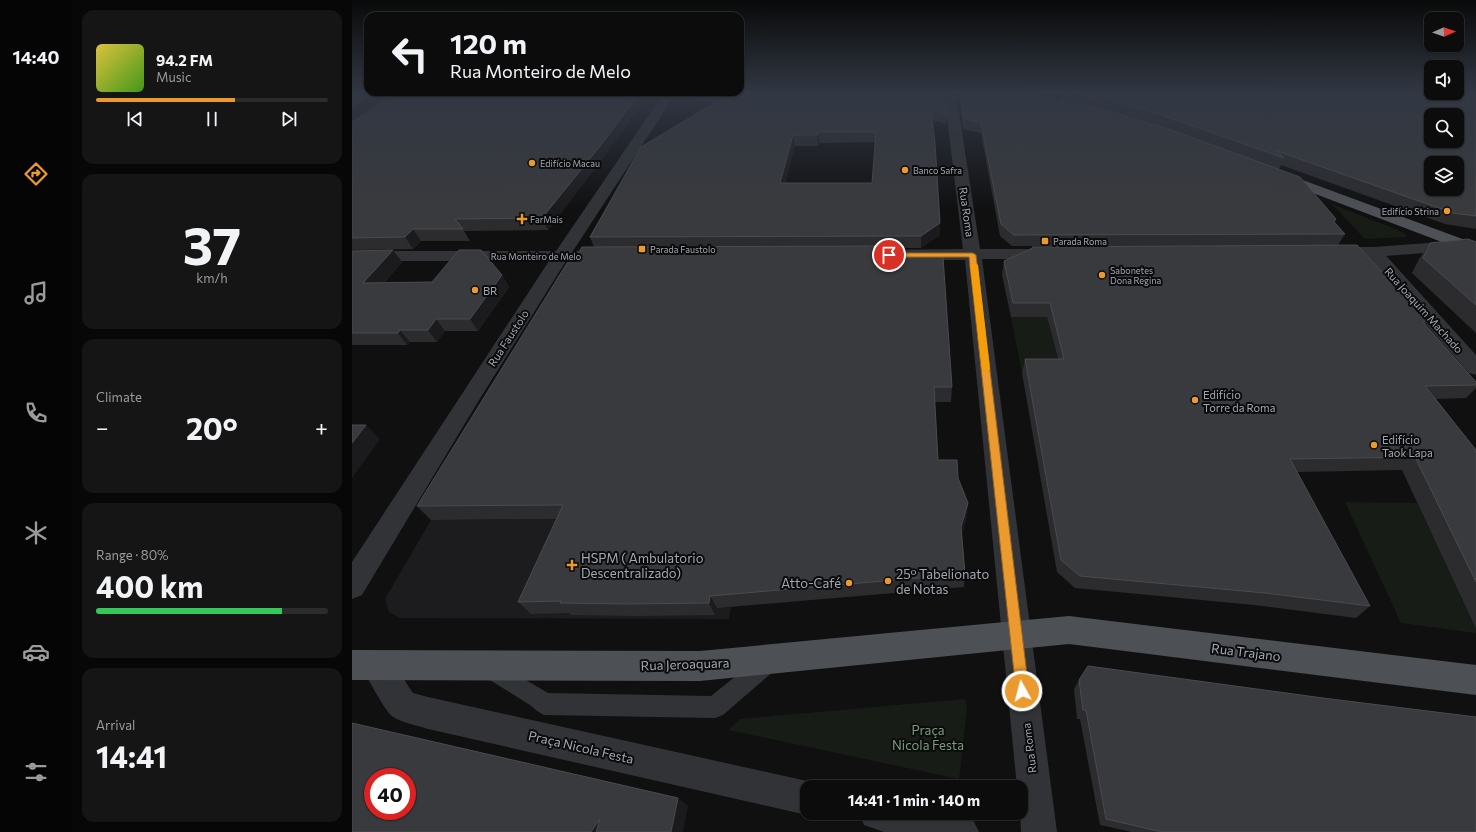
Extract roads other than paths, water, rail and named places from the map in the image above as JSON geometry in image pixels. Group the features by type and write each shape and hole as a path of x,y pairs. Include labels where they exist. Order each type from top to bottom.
{"main road":[{"path":"1270,172 1470,248"},
{"name":"Rua Trajano","path":"1016,635 1069,630 1476,680"},
{"name":"Rua Jeroaquara","path":"364,665 700,666 1016,635"}],"street":[{"name":"Rua Faustolo","path":"352,586 468,399 643,132"},
{"name":"Rua Roma","path":"956,132 973,255 1039,832"},
{"path":"1318,252 1373,252 1470,248"},
{"name":"Rua Joaquim Machado","path":"1373,252 1476,368"},
{"path":"857,255 1066,254"},
{"name":"Rua Monteiro de Melo","path":"352,256 623,256"},
{"name":"Praça Nicola Festa","path":"364,665 403,705 428,713 800,796"},
{"path":"907,820 961,832"}],"lane":[{"path":"485,665 544,704 716,707 772,660"}],"place":[{"name":"Edifício Macau","path":"532,163"},
{"name":"Banco Safra","path":"905,170"},
{"name":"Edifício Strina","path":"1447,211"},
{"name":"FarMais","path":"522,219"},
{"name":"Parada Roma","path":"1045,241"},
{"name":"Parada Faustolo","path":"642,249"},
{"name":"Sabonetes Dona Regina","path":"1102,275"},
{"name":"BR","path":"475,290"},
{"name":"Edifício Torre da Roma","path":"1195,400"},
{"name":"Edifício Taok Lapa","path":"1374,445"},
{"name":"HSPM ( Ambulatorio Descentralizado)","path":"572,565"},
{"name":"25º Tabelionato de Notas","path":"888,581"},
{"name":"Atto-Café","path":"849,583"}]}
